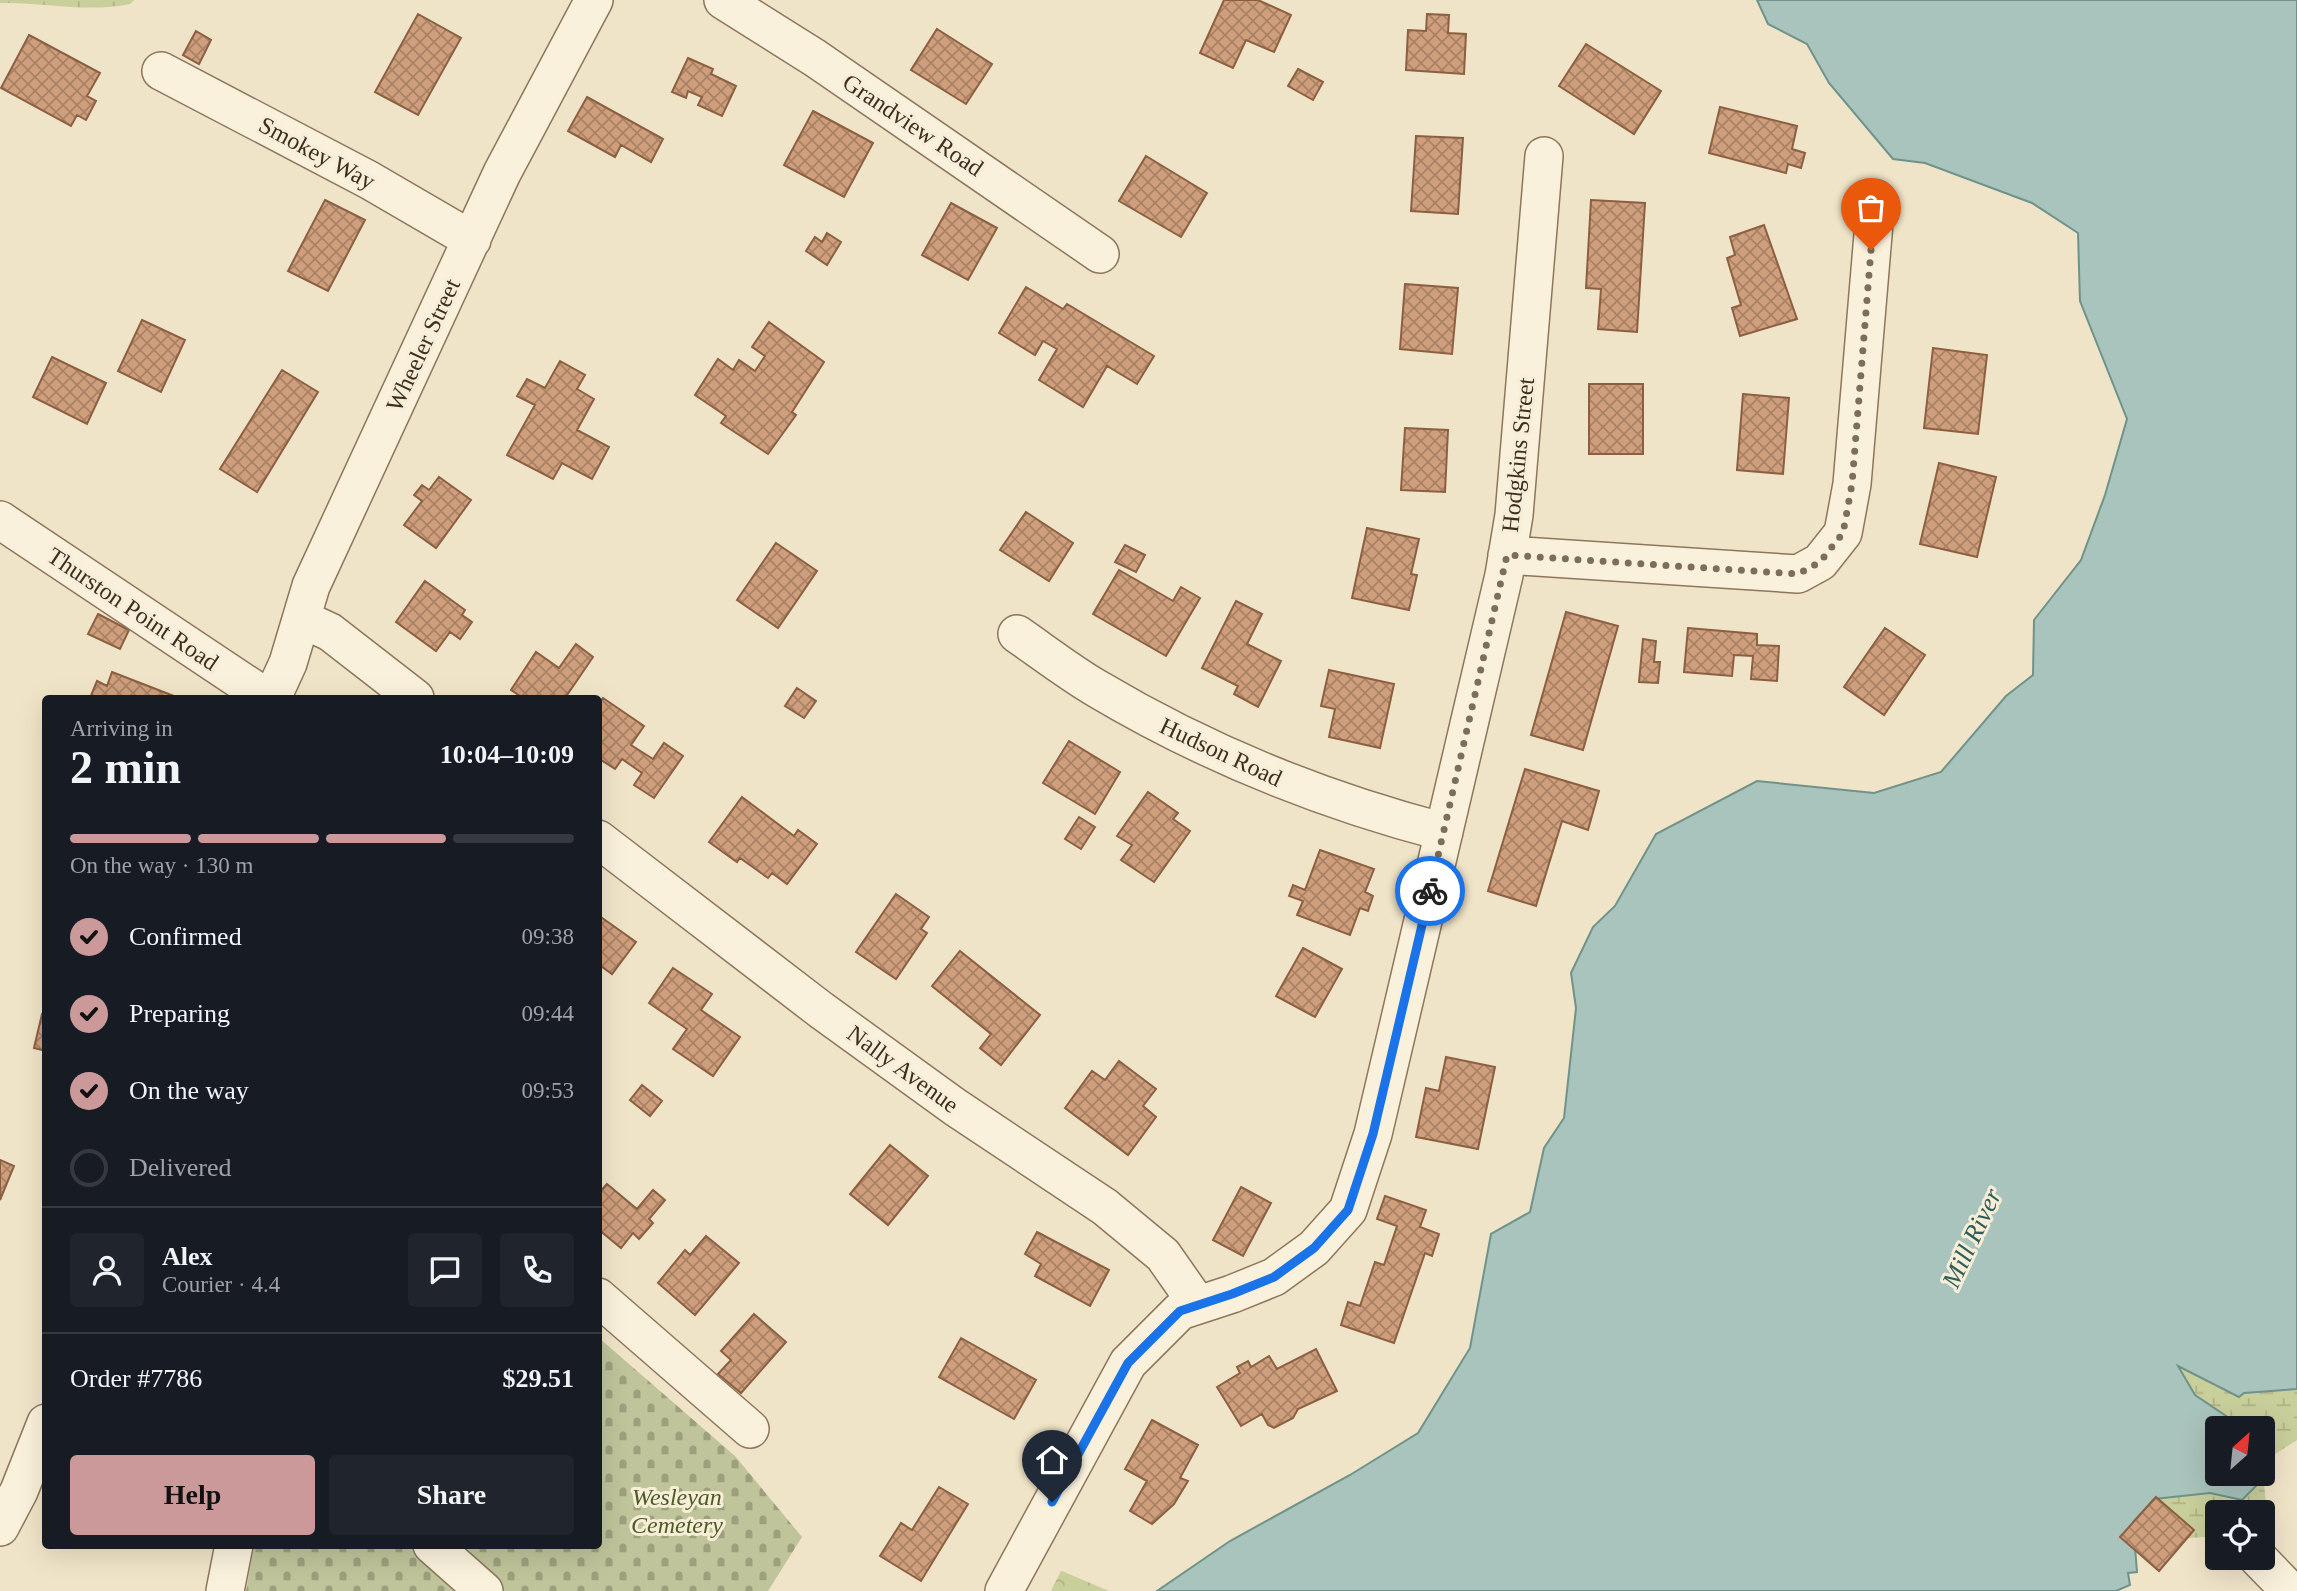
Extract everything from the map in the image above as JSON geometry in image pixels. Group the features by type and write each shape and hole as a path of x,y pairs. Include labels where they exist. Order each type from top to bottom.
{"street":[{"name":"Wheeler Street","path":"271,695 288,663 311,586 502,173 594,0"},
{"name":"Grandview Road","path":"723,0 814,58 1100,254"},
{"name":"Smokey Way","path":"161,71 369,180 472,240"},
{"name":"Hodgkins Street","path":"1004,1591 1128,1363 1180,1311 1274,1277 1314,1248 1348,1210 1373,1134 1507,555 1514,515 1544,156"},
{"path":"1507,555 1798,574 1820,562 1843,533 1852,484 1876,199"},
{"name":"Thurston Point Road","path":"0,520 264,695"},
{"path":"302,619 330,632 411,695"},
{"name":"Hudson Road","path":"1017,634 1093,686 1165,727 1227,757 1300,788 1390,818 1444,832"},
{"name":"Nally Avenue","path":"602,842 821,1010 922,1083 1105,1207 1163,1255 1199,1305"},
{"path":"602,1300 750,1429"},
{"path":"0,1527 19,1491 42,1433"},
{"path":"225,1591 233,1549"},
{"path":"437,1549 484,1591"},
{"path":"2270,1570 2290,1591"}],"green space":[{"path":"0,0 134,0 130,4 98,8 0,3"},
{"name":"Wesleyan Cemetery","path":"602,1341 735,1456 802,1537 768,1591 246,1591 253,1549 602,1549"},
{"path":"2178,1364 2234,1394 2297,1389 2297,1440 2275,1454 2275,1416 2205,1416 2205,1486 2264,1486 2266,1500 2205,1500 2205,1537 2131,1543 2132,1501 2150,1393"},
{"path":"1062,1571 1109,1591 1051,1591"}],"water":[{"name":"Mill River","path":"1757,0 2297,0 2297,1389 2244,1393 2239,1397 2178,1366 2195,1395 2226,1416 2205,1416 2205,1486 2256,1486 2242,1500 2210,1493 2154,1499 2133,1522 2137,1572 2128,1573 2130,1585 2116,1591 1157,1591 1230,1541 1350,1475 1418,1433 1470,1348 1491,1234 1530,1212 1544,1148 1564,1118 1576,1008 1571,973 1593,927 1615,906 1656,834 1757,781 1874,793 1941,772 2006,696 2033,675 2034,620 2081,560 2105,495 2127,419 2080,301 2078,233 2032,203 1925,163 1893,159 1829,83 1807,44 1768,24"}],"building":[{"path":"1224,0 1258,0 1291,15 1274,52 1246,40 1233,68 1200,53"},
{"path":"418,14 461,38 418,115 375,92"},
{"path":"1427,14 1449,15 1448,33 1466,34 1464,74 1406,70 1408,30 1426,31"},
{"path":"937,29 992,64 966,104 911,70"},
{"path":"196,31 211,40 199,64 183,55"},
{"path":"29,35 100,73 87,96 96,101 86,120 77,115 71,126 1,88"},
{"path":"1586,44 1661,91 1634,134 1559,86"},
{"path":"688,58 713,69 711,74 736,86 722,116 698,105 702,97 688,91 686,98 672,92"},
{"path":"1298,69 1323,82 1313,100 1288,86"},
{"path":"587,97 663,139 651,162 621,145 615,157 568,131"},
{"path":"1720,107 1797,126 1792,149 1805,153 1801,168 1788,164 1786,173 1709,153"},
{"path":"813,111 873,143 844,197 784,165"},
{"path":"1416,136 1463,138 1458,214 1411,211"},
{"path":"1146,156 1207,193 1181,237 1119,201"},
{"path":"325,200 365,220 328,291 288,271"},
{"path":"1591,200 1645,203 1637,332 1598,329 1601,289 1586,288"},
{"path":"951,203 997,228 968,280 922,255"},
{"path":"1764,225 1797,319 1740,336 1732,308 1741,305 1727,258 1735,255 1730,237"},
{"path":"827,233 841,242 827,265 806,251 815,237 822,242"},
{"path":"1405,284 1458,288 1452,354 1400,349"},
{"path":"1026,287 1063,309 1067,304 1154,356 1137,384 1107,366 1083,407 1039,380 1057,349 1043,341 1035,355 999,333"},
{"path":"142,320 185,340 161,392 118,371"},
{"path":"769,322 824,362 792,412 796,415 768,454 721,423 726,416 695,395 718,359 733,370 739,360 755,371 765,356 752,347"},
{"path":"1933,348 1987,355 1978,434 1924,428"},
{"path":"52,357 106,383 87,424 33,397"},
{"path":"560,361 585,375 577,389 594,399 577,430 609,447 592,479 562,463 553,479 507,455 535,405 517,396 527,379 545,388"},
{"path":"282,370 318,392 257,492 220,469"},
{"path":"1589,384 1643,384 1643,454 1589,454"},
{"path":"1743,394 1789,398 1783,474 1737,470"},
{"path":"1405,428 1448,430 1445,492 1401,490"},
{"path":"1939,463 1996,477 1977,557 1920,544"},
{"path":"439,477 471,500 436,548 404,525 422,501 414,495 422,485 429,490"},
{"path":"1026,512 1073,543 1049,581 1000,550"},
{"path":"1367,528 1419,539 1411,574 1417,575 1409,610 1352,598"},
{"path":"776,543 817,571 778,628 737,600"},
{"path":"1125,545 1145,555 1136,572 1115,562"},
{"path":"1119,570 1173,601 1181,587 1200,598 1166,656 1093,614"},
{"path":"425,581 465,610 462,615 472,622 460,639 450,632 436,651 396,622"},
{"path":"1236,601 1262,614 1247,644 1281,661 1258,707 1234,694 1238,686 1202,668"},
{"path":"1566,612 1618,626 1583,750 1531,735"},
{"path":"98,614 129,630 120,649 88,634"},
{"path":"1688,628 1757,634 1757,645 1779,646 1777,681 1751,679 1753,656 1734,655 1732,676 1684,672"},
{"path":"1885,628 1925,655 1884,715 1844,687"},
{"path":"1643,639 1656,641 1654,662 1660,662 1658,683 1639,682"},
{"path":"576,644 593,657 567,695 518,695 511,690 536,652 559,668"},
{"path":"1329,670 1394,684 1380,748 1329,737 1335,709 1321,706"},
{"path":"112,672 171,695 91,695 97,681 107,686"},
{"path":"797,688 816,701 804,718 785,706"},
{"path":"602,699 644,726 631,745 653,759 664,743 683,756 654,798 634,785 642,773 622,759 615,769 602,761"},
{"path":"1069,741 1120,772 1095,814 1043,783"},
{"path":"1525,769 1599,791 1588,830 1562,821 1536,906 1488,891"},
{"path":"1148,792 1178,813 1173,819 1190,831 1154,882 1121,860 1132,845 1117,836"},
{"path":"742,797 794,836 798,830 817,844 787,884 772,873 768,878 740,858 737,862 709,842"},
{"path":"1079,817 1095,827 1081,849 1065,839"},
{"path":"1320,850 1374,869 1365,892 1373,896 1368,911 1360,908 1350,935 1297,915 1303,901 1289,896 1293,885 1305,890"},
{"path":"896,894 929,917 921,929 927,933 896,979 856,952"},
{"path":"602,918 636,942 612,974 602,967"},
{"path":"1303,948 1342,969 1315,1017 1276,996"},
{"path":"960,951 1040,1015 1001,1065 980,1048 991,1034 932,986"},
{"path":"673,968 712,994 701,1010 740,1037 713,1076 673,1049 687,1029 649,1003"},
{"path":"42,1014 42,1050 34,1048"},
{"path":"1446,1057 1495,1067 1478,1149 1416,1137 1426,1088 1439,1091"},
{"path":"1119,1061 1156,1089 1143,1106 1156,1117 1128,1155 1065,1108 1092,1071 1105,1080"},
{"path":"642,1085 662,1101 650,1116 630,1100"},
{"path":"890,1145 928,1176 888,1225 850,1194"},
{"path":"0,1160 14,1166 0,1200"},
{"path":"607,1184 637,1209 653,1190 665,1200 649,1219 653,1223 639,1239 633,1233 621,1248 602,1232 602,1190"},
{"path":"1241,1187 1271,1203 1243,1256 1213,1240"},
{"path":"1385,1196 1426,1210 1420,1227 1439,1234 1432,1256 1425,1253 1394,1343 1341,1325 1348,1302 1360,1306 1375,1262 1384,1265 1397,1226 1377,1219"},
{"path":"1037,1232 1109,1270 1090,1306 1035,1276 1041,1264 1025,1254"},
{"path":"706,1236 739,1263 695,1315 658,1283 685,1250 690,1255"},
{"path":"754,1314 786,1342 741,1393 718,1374 731,1360 721,1351"},
{"path":"961,1338 1036,1380 1014,1419 939,1377"},
{"path":"1316,1349 1337,1391 1298,1409 1293,1418 1274,1428 1268,1425 1262,1414 1241,1426 1217,1387 1240,1373 1237,1367 1248,1361 1251,1367 1269,1356 1277,1369"},
{"path":"1152,1420 1198,1445 1180,1478 1188,1481 1174,1504 1152,1524 1130,1511 1147,1481 1125,1469"},
{"path":"939,1487 968,1504 921,1581 880,1556 901,1523 912,1530"},
{"path":"2156,1497 2194,1530 2159,1571 2120,1537"}],"way so far":[{"path":"1430,891 1507,555 1798,574 1820,562 1843,533 1852,484 1871,250"}],"route":[{"path":"1052,1502 1128,1363 1180,1311 1274,1277 1314,1248 1348,1210 1373,1134 1430,891"}]}
